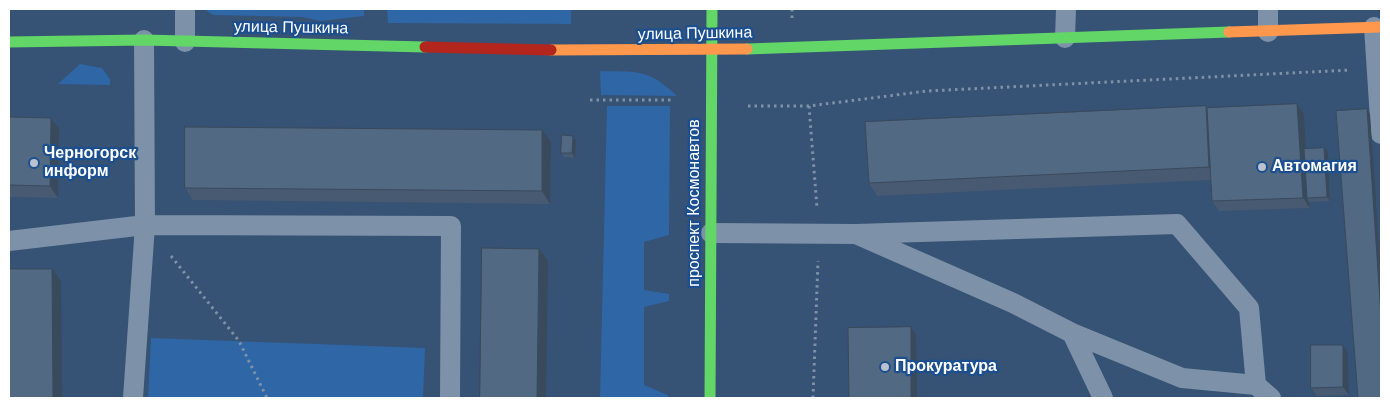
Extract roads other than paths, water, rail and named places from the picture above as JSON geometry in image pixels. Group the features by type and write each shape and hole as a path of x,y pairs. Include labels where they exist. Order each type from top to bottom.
{"street":[{"name":"проспект Космонавтов","path":"710,398 712,9"},
{"name":"улица Пушкина","path":"9,42 144,40 591,51 711,50 1378,27"}],"lane":[{"path":"185,9 185,42"},
{"path":"1065,38 1066,9"},
{"path":"1268,9 1268,32"},
{"path":"1378,27 1375,69 1381,134"},
{"path":"134,398 145,225 144,40"},
{"path":"711,233 856,234 1177,224 1250,308 1256,385"},
{"path":"9,241 145,225 451,226 450,398"},
{"path":"856,234 1013,303 1072,333 1182,378 1256,385 1272,398"},
{"path":"1072,333 1103,398"}],"place":[{"name":"Черногорск информ","path":"34,163"},
{"name":"Автомагия","path":"1262,167"},
{"name":"Прокуратура","path":"885,367"}]}
